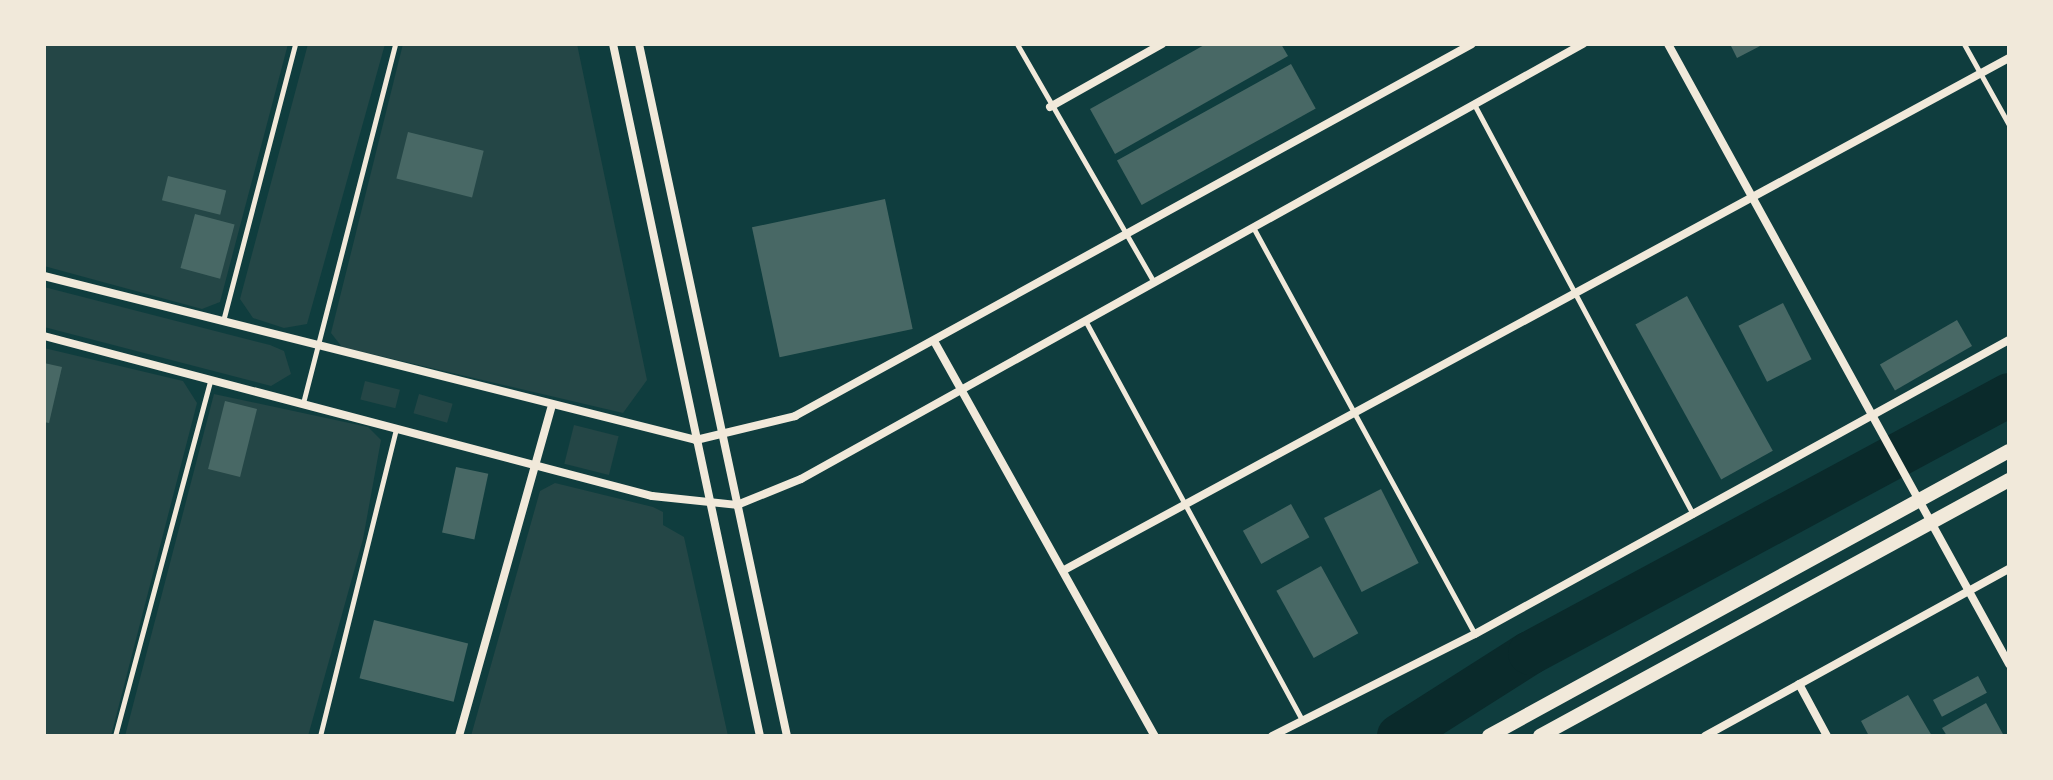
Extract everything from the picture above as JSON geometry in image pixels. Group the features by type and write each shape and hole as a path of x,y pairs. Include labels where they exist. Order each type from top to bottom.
{"street":[{"path":"613,44 760,736"},
{"path":"639,44 787,736"},
{"path":"1050,107 1162,44"},
{"path":"44,276 551,409 696,440 795,416 1472,44"},
{"path":"44,336 533,465 711,506 737,505 801,479 1583,44"},
{"path":"1668,44 1869,416 2009,664"},
{"path":"1066,569 1188,506 2009,58"},
{"path":"1272,736 1475,634 2009,340"},
{"path":"934,341 960,391 1066,569 1155,736"},
{"path":"459,736 551,409"},
{"path":"1489,736 2009,451"},
{"path":"1540,736 2009,480"},
{"path":"1705,736 2009,569"},
{"path":"1799,684 1827,736"}],"lane":[{"path":"223,321 295,44"},
{"path":"303,403 314,348 395,44"},
{"path":"1017,44 1124,237 1155,283"},
{"path":"1964,44 2009,125"},
{"path":"1475,106 1579,293 1694,515"},
{"path":"1254,229 1475,634"},
{"path":"1086,322 1303,721"},
{"path":"115,736 210,380"},
{"path":"320,736 396,428"}],"shaded area":[{"path":"44,44 288,44 220,302 202,309 44,266"},
{"path":"308,44 385,44 307,324 284,328 253,318 240,299"},
{"path":"403,44 577,44 647,380 623,413 342,347 331,333"},
{"path":"44,287 270,345 284,351 291,374 271,386 44,327"},
{"path":"44,348 183,381 197,403 111,736 44,736"},
{"path":"365,381 400,390 395,408 360,399"},
{"path":"214,394 368,427 381,440 363,539 308,736 125,736"},
{"path":"419,394 453,404 447,423 413,413"},
{"path":"574,425 619,436 609,475 564,464"},
{"path":"555,483 653,507 663,512 663,525 684,537 728,736 471,736 540,491"}],"building":[{"path":"1206,44 1281,44 1288,56 1115,154 1090,109"},
{"path":"1730,44 1764,44 1737,58"},
{"path":"1291,64 1316,109 1142,205 1117,160"},
{"path":"408,132 484,151 472,197 396,179"},
{"path":"168,176 226,191 220,215 162,200"},
{"path":"885,199 913,329 780,357 752,227"},
{"path":"195,214 235,225 220,279 181,268"},
{"path":"1687,296 1773,451 1721,479 1635,325"},
{"path":"1783,303 1812,359 1767,382 1738,326"},
{"path":"1957,320 1972,346 1895,390 1880,364"},
{"path":"44,363 62,367 49,423 44,422"},
{"path":"225,401 257,409 240,477 208,469"},
{"path":"456,467 488,474 474,539 442,533"},
{"path":"1381,489 1419,563 1362,592 1324,518"},
{"path":"1291,504 1309,537 1261,564 1243,531"},
{"path":"1321,566 1358,633 1314,658 1276,591"},
{"path":"374,620 468,643 454,702 359,678"},
{"path":"1978,676 1987,693 1942,717 1933,700"},
{"path":"1908,695 1932,736 1869,736 1861,721"},
{"path":"1986,703 2004,736 1947,736 1942,728"}],"waterway":[{"path":"1399,736 1530,653 2009,395"}]}
